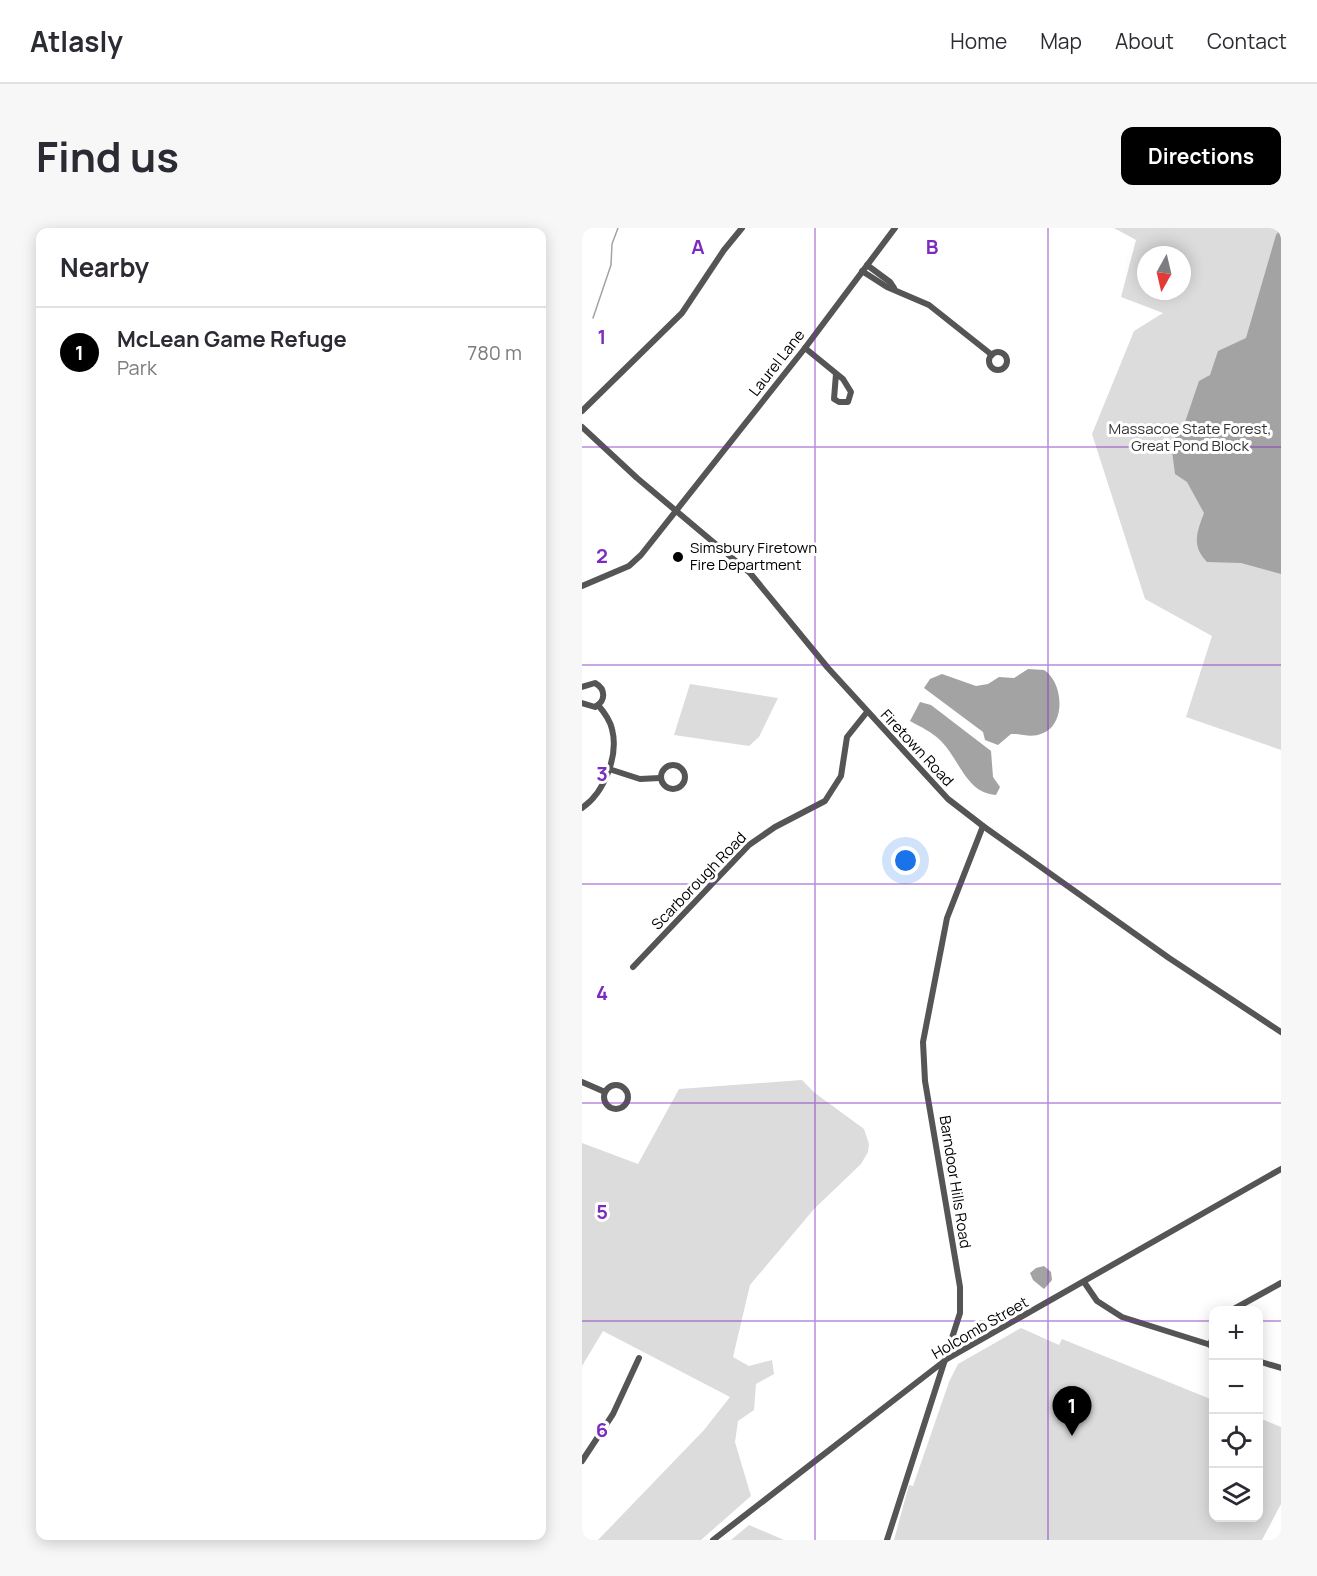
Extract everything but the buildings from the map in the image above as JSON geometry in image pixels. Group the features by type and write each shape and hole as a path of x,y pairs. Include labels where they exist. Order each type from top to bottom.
{"street":[{"path":"582,411 682,313 724,250 742,228"},
{"name":"Laurel Lane","path":"582,586 634,563 805,348 895,228"},
{"path":"867,265 890,282 894,288"},
{"path":"862,271 887,287 894,288 929,305 992,355"},
{"path":"805,348 836,374"},
{"name":"Firetown Road","path":"582,427 676,512 750,573 867,712 933,784 983,826 1169,958 1281,1032"},
{"path":"582,687 591,682 601,687 604,695 598,705 590,707 582,703"},
{"path":"582,808 598,794 614,752 612,729 598,705"},
{"name":"Scarborough Road","path":"633,967 749,845 775,827 825,801 841,776 847,737 867,712"},
{"path":"673,765 681,768 685,775 684,783 674,790 666,788 660,778 665,767 673,765"},
{"path":"609,769 640,779 660,778"},
{"name":"Barndoor Hills Road","path":"888,1540 960,1313 960,1287 925,1081 923,1042 947,918 983,826"},
{"path":"582,1082 605,1092"},
{"path":"619,1085 626,1089 628,1101 623,1107 612,1109 606,1104 605,1092 611,1086 619,1085"},
{"name":"Holcomb Street","path":"713,1540 947,1359 1281,1169"},
{"path":"1084,1282 1098,1301 1122,1317 1209,1344"},
{"path":"1241,1306 1281,1283"},
{"path":"582,1461 613,1414 639,1358"},
{"path":"1263,1362 1281,1368"}],"green space":[{"name":"Massacoe State Forest, Great Pond Block","path":"1114,228 1281,228 1281,750 1186,717 1212,636 1145,599 1092,434 1134,331 1163,313 1121,297 1136,240"},
{"path":"690,684 778,698 759,737 749,746 674,735"},
{"path":"802,1080 815,1093 864,1129 869,1144 868,1152 861,1164 814,1209 750,1285 733,1357 749,1366 772,1360 774,1374 756,1384 754,1410 738,1421 735,1442 751,1496 701,1540 598,1540 704,1430 730,1397 603,1331 582,1366 582,1143 638,1164 679,1089"},
{"path":"1021,1328 1059,1345 1062,1339 1209,1398 1209,1522 1263,1522 1263,1420 1281,1427 1281,1504 1262,1540 894,1540 909,1485 913,1486 949,1382 958,1364"},
{"path":"749,1525 784,1540 731,1540"}],"shaded area":[{"path":"1281,228 1281,574 1241,563 1207,562 1197,544 1199,526 1204,513 1187,482 1175,474 1171,443 1183,428 1199,381 1210,375 1218,351 1246,338 1276,235"},
{"path":"1028,669 1044,670 1055,682 1059,700 1057,718 1053,725 1042,734 1032,736 1011,734 998,745 985,740 983,732 924,688 930,679 942,674 976,686 988,684 999,677 1014,678"},
{"path":"920,702 931,705 991,751 993,777 1000,787 996,795 986,793 970,782 941,741 910,721"},
{"path":"1044,1266 1051,1272 1052,1280 1044,1289 1033,1280 1030,1273"}],"waterway":[{"path":"593,318 611,265 612,244 618,228"}],"place":[{"name":"Simsbury Firetown Fire Department","path":"678,557"},
{"name":"McLean Game Refuge","path":"1072,1436"}]}
